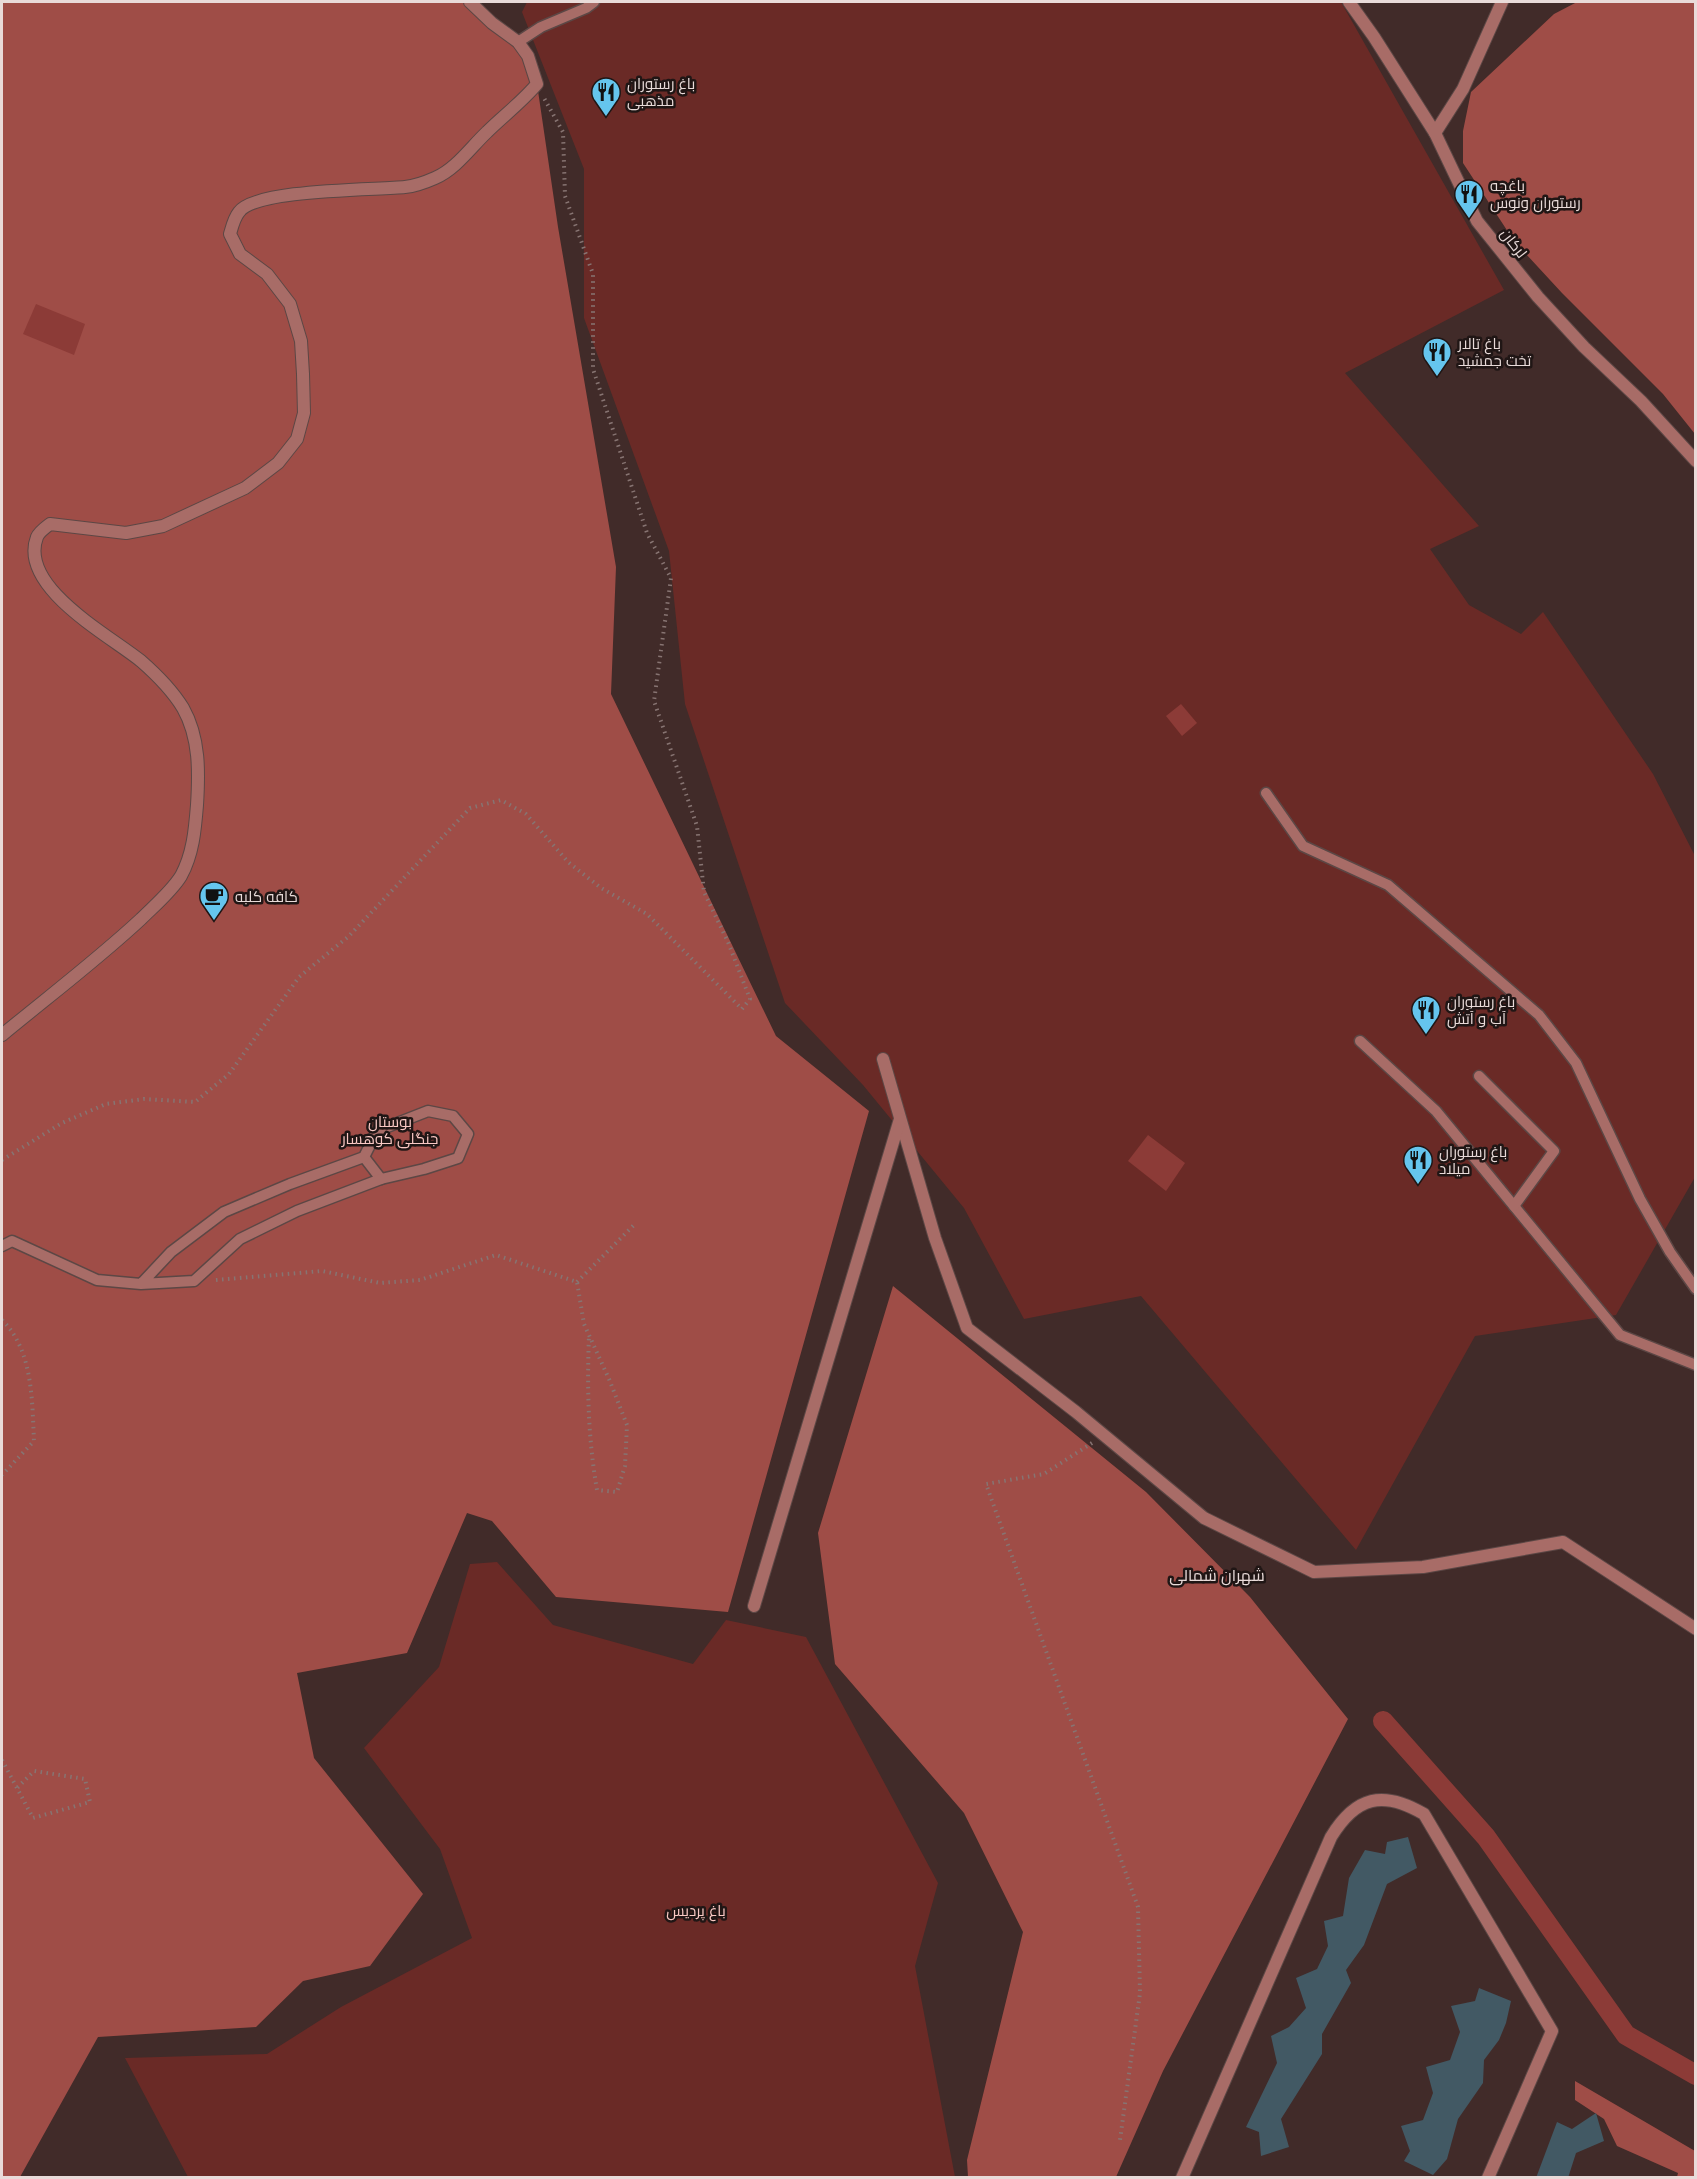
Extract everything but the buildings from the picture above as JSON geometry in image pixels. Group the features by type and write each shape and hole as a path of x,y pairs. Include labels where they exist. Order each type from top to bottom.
{"street":[{"path":"2,1035 121,937 162,898 179,878 188,862 194,833 199,775 195,738 184,709 164,682 75,612 49,586 34,559 37,535 50,524 126,533 163,526 245,488 279,463 297,439 304,412 301,341 290,304 267,274 240,254 230,234 239,211 259,200 328,191 408,187 438,177 461,158 537,84 528,56 518,42 492,23 470,2"},
{"name":"لرکان","path":"1349,2 1435,133 1477,221 1538,297 1584,347 1641,401 1695,462"},
{"path":"1435,133 1463,89 1502,2"},
{"path":"883,1059 935,1238 967,1328 1104,1435 1204,1518 1314,1572 1422,1567 1563,1542 1695,1629"},
{"path":"754,1606 900,1118"},
{"path":"1182,2178 1331,1837 1342,1818 1360,1805 1382,1799 1404,1803 1424,1814 1552,2031 1488,2178"}],"lane":[{"path":"518,42 541,27 586,8 594,2"},
{"path":"1266,793 1303,846 1388,885 1539,1015 1575,1063 1640,1199 1670,1252 1695,1289"},
{"path":"1360,1041 1436,1111 1620,1335 1695,1365"},
{"path":"1479,1076 1554,1151 1514,1206"},
{"path":"2,1246 12,1241 97,1280 141,1284 194,1281 240,1239 297,1211 381,1179 458,1158 468,1134 453,1116 428,1111 376,1131 364,1156 224,1212 171,1252 141,1284"},
{"path":"364,1156 381,1179"}],"path":[{"path":"2,1160 62,1123 106,1104 144,1099 195,1102 229,1074 299,977 349,936 470,808 501,800 526,814 568,862 601,888 647,914 742,1009 750,999 728,942 704,892 697,826 654,701 671,578 647,533 593,369 593,274 565,196 562,132 537,84"},
{"path":"577,1282 634,1225"},
{"path":"194,1281 322,1271 380,1283 420,1281 496,1255 577,1282"},
{"path":"577,1282 584,1324 589,1335 609,1379 627,1425 625,1466 617,1492 597,1490 590,1451 586,1389 589,1335"},
{"path":"2,1320 13,1331 31,1380 34,1441 2,1475"},
{"path":"1104,1435 1044,1474 986,1484 1138,1907 1140,1993 1120,2140"},
{"path":"2,1760 33,1818 90,1802 85,1779 34,1771 17,1788"}],"green space":[{"name":"بوستان جنگلی کوهسار","path":"2,2 471,2 518,42 537,84 558,227 616,567 611,694 776,1036 869,1111 728,1612 556,1597 492,1521 467,1513 407,1653 297,1673 314,1758 423,1894 370,1966 303,1981 256,2027 98,2037 20,2177 2,2178"},
{"path":"527,2 1341,2 1504,290 1345,373 1479,526 1430,549 1469,605 1521,634 1543,612 1653,774 1695,856 1695,1177 1616,1315 1475,1336 1356,1550 1141,1296 1024,1319 964,1208 863,1085 785,1003 685,704 669,551 584,318 584,169 522,12"},
{"path":"1577,2 1695,2 1695,434 1663,394 1562,293 1514,241 1463,163 1463,131 1471,92 1554,14"},
{"path":"893,1286 1146,1492 1250,1597 1348,1719 1163,2071 1116,2177 968,2177 967,2160 1023,1932 964,1813 835,1664 818,1533"},
{"name":"باغ پردیس","path":"497,1562 553,1625 693,1664 726,1620 806,1637 938,1883 915,1966 955,2177 188,2177 125,2058 267,2054 341,2007 472,1938 440,1849 364,1748 439,1667 470,1564"},
{"path":"1575,2081 1695,2151 1695,2177 1677,2177 1678,2173 1617,2146 1604,2119 1575,2100"}],"shaded area":[{"path":"36,304 85,324 74,355 23,334"},
{"path":"1181,704 1197,723 1182,736 1166,716"},
{"path":"1148,1135 1185,1163 1166,1191 1128,1161"}],"waterway":[{"path":"1383,1721 1486,1837 1626,2035 1696,2075"}],"place":[{"name":"باغ رستوران مذهبی","path":"606,118"},
{"name":"باغچه رستوران ونوس","path":"1469,220"},
{"name":"باغ تالار تخت جمشید","path":"1437,378"},
{"name":"کافه کلبه","path":"214,922"},
{"name":"باغ رستوران آب و آتش","path":"1426,1036"},
{"name":"باغ رستوران میلاد","path":"1418,1186"}],"district":[{"name":"شهران شمالی","path":"1217,1575"}]}
